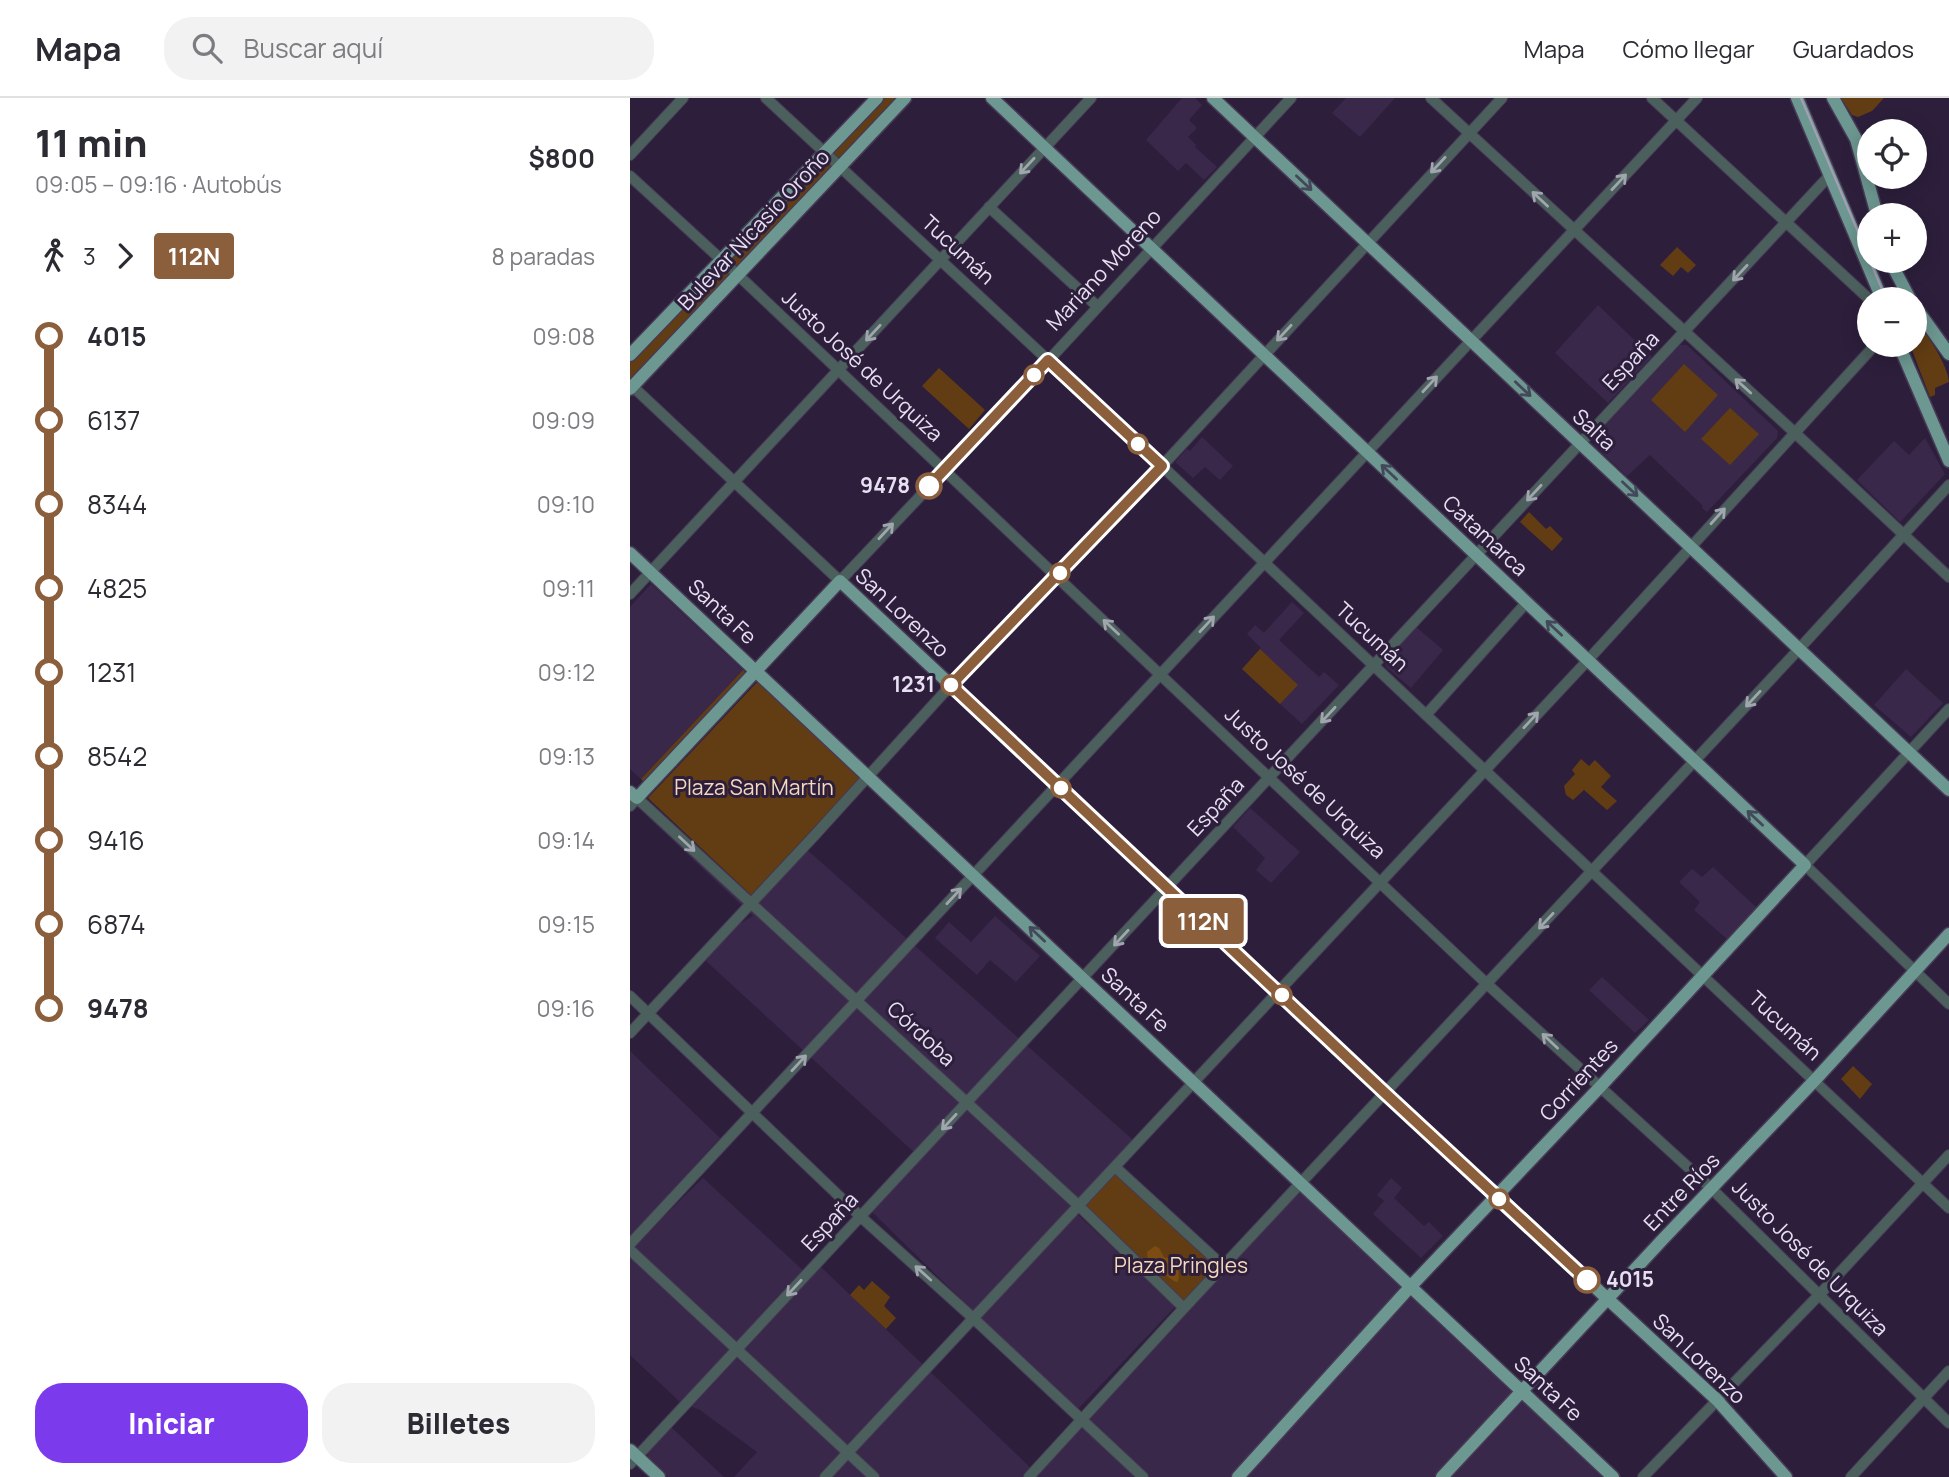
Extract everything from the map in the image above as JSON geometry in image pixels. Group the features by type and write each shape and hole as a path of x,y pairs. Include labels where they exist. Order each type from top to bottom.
{"main road":[{"name":"Bulevar Nicasio Oroño","path":"630,355 877,98"},
{"name":"Bulevar Nicasio Oroño","path":"631,386 905,98"},
{"name":"Catamarca","path":"992,98 1805,865"},
{"name":"Salta","path":"1213,98 1949,790"},
{"path":"1833,98 1856,139 1874,203"},
{"path":"1802,102 1877,287"},
{"path":"1927,323 1949,354"},
{"path":"1904,357 1949,461"},
{"name":"Santa Fe","path":"630,552 1613,1477"},
{"name":"Mariano Moreno","path":"632,799 840,581"},
{"name":"San Lorenzo","path":"840,581 1385,1093 1717,1400 1786,1477"},
{"name":"Corrientes","path":"1238,1477 1411,1286 1805,865"},
{"name":"Entre Ríos","path":"1442,1477 1949,934"},
{"path":"632,1457 659,1477"}],"street":[{"path":"630,155 683,98"},
{"name":"Tucumán","path":"766,98 1162,466 1949,1208"},
{"path":"630,594 1091,98"},
{"name":"Mariano Moreno","path":"840,581 1291,98"},
{"path":"1431,98 1949,577"},
{"path":"630,1033 951,685 1162,466 1502,98"},
{"path":"1652,98 1857,288"},
{"path":"630,1244 1697,98"},
{"name":"España","path":"632,1457 861,1217 1830,175"},
{"name":"Justo José de Urquiza","path":"630,176 1488,984 1712,1189 1949,1423"},
{"path":"989,207 1097,306"},
{"path":"825,1477 1588,660 1864,357"},
{"name":"San Lorenzo","path":"631,386 840,581"},
{"path":"1029,1477 1949,485"},
{"path":"1426,715 1527,602"},
{"name":"Corrientes","path":"1805,865 1949,709"},
{"name":"Córdoba","path":"632,799 751,903 967,1102 1184,1308"},
{"name":"Catamarca","path":"1805,865 1949,1004"},
{"path":"630,996 861,1217 974,1318 1143,1477"},
{"path":"1643,1477 1820,1294 1949,1155"},
{"path":"1115,1167 1223,1266"},
{"path":"630,1250 874,1477"},
{"path":"1851,1477 1949,1371"}],"shaded area":[{"path":"1182,98 1195,98 1202,105 1189,120 1197,128 1188,137 1217,167 1204,180 1186,163 1178,171 1146,140"},
{"path":"1346,98 1395,98 1360,137 1332,113"},
{"path":"1598,305 1652,357 1608,403 1555,353"},
{"path":"1680,345 1687,345 1778,431 1777,438 1707,512 1650,455 1627,476 1594,445 1594,437"},
{"path":"1202,437 1233,466 1220,480 1205,467 1193,478 1175,462 1187,449 1190,451"},
{"path":"1925,438 1945,474 1900,522 1857,480 1894,441 1909,455"},
{"path":"651,584 743,670 641,779 630,769 630,607"},
{"path":"1292,602 1304,613 1279,640 1319,677 1324,672 1339,685 1302,724 1242,669 1261,648 1247,634 1255,625 1264,633"},
{"path":"1415,626 1443,650 1411,688 1386,667 1385,662"},
{"path":"1906,669 1943,703 1911,737 1874,705"},
{"path":"630,787 751,903 804,847 1133,1140 1077,1214 1176,1306 1078,1409 865,1205 917,1155 706,961 723,933 753,916 630,800"},
{"path":"1250,808 1300,852 1271,883 1256,870 1265,858 1233,827"},
{"path":"1713,867 1757,908 1728,940 1694,910 1700,902 1679,882 1692,869 1702,877"},
{"path":"995,916 1040,956 1016,982 990,960 977,975 935,938 949,922 971,942"},
{"path":"1602,977 1649,1020 1635,1033 1589,990"},
{"path":"630,1051 720,1138 655,1209 664,1216 703,1178 807,1274 821,1267 1034,1471 1301,1183 1613,1477 734,1477 757,1452 700,1410 680,1402 630,1355"},
{"path":"1391,1178 1402,1188 1394,1198 1424,1226 1429,1222 1443,1236 1421,1258 1373,1214 1384,1201 1377,1195"},
{"path":"1155,1246 1176,1266 1179,1273 1178,1282 1160,1271 1161,1268 1165,1269 1165,1266 1156,1262 1156,1259 1151,1263 1148,1260 1147,1252"},
{"path":"670,1426 724,1477 668,1477 648,1458 647,1450"}],"green space":[{"path":"877,98 905,98 630,389 630,355"},
{"path":"1841,98 1884,98 1872,111 1858,117 1852,115"},
{"path":"1677,247 1696,265 1688,273 1681,267 1673,276 1660,265"},
{"path":"1927,336 1945,367 1949,382 1935,388 1935,395 1930,397 1915,357 1927,357"},
{"path":"1684,364 1718,395 1685,432 1651,400"},
{"path":"939,368 985,410 969,429 922,386"},
{"path":"1730,408 1759,434 1730,465 1701,439"},
{"path":"1529,512 1546,529 1550,526 1563,539 1552,551 1520,522"},
{"path":"1260,649 1298,685 1280,704 1242,669"},
{"path":"743,670 746,673 644,782 641,779"},
{"name":"Plaza San Martín","path":"762,677 860,770 860,778 751,895 648,798"},
{"path":"1581,759 1589,766 1595,760 1611,776 1601,787 1617,801 1607,810 1584,790 1573,800 1566,795 1564,786 1575,774 1572,770"},
{"path":"1853,1066 1872,1084 1860,1099 1841,1079"},
{"name":"Plaza Pringles","path":"1115,1167 1223,1266 1184,1308 1079,1206"},
{"path":"872,1281 890,1297 884,1306 896,1318 886,1329 850,1295 859,1285 864,1290"}],"tram line":[{"path":"1801,98 1857,230"},
{"path":"1875,273 1881,287"}],"bus line":[{"name":"112N","path":"929,486 1048,360 1162,466 951,685 1587,1280"}],"place":[{"name":"9478","path":"929,486"},
{"name":"1231","path":"951,685"},
{"name":"4015","path":"1587,1280"}]}
